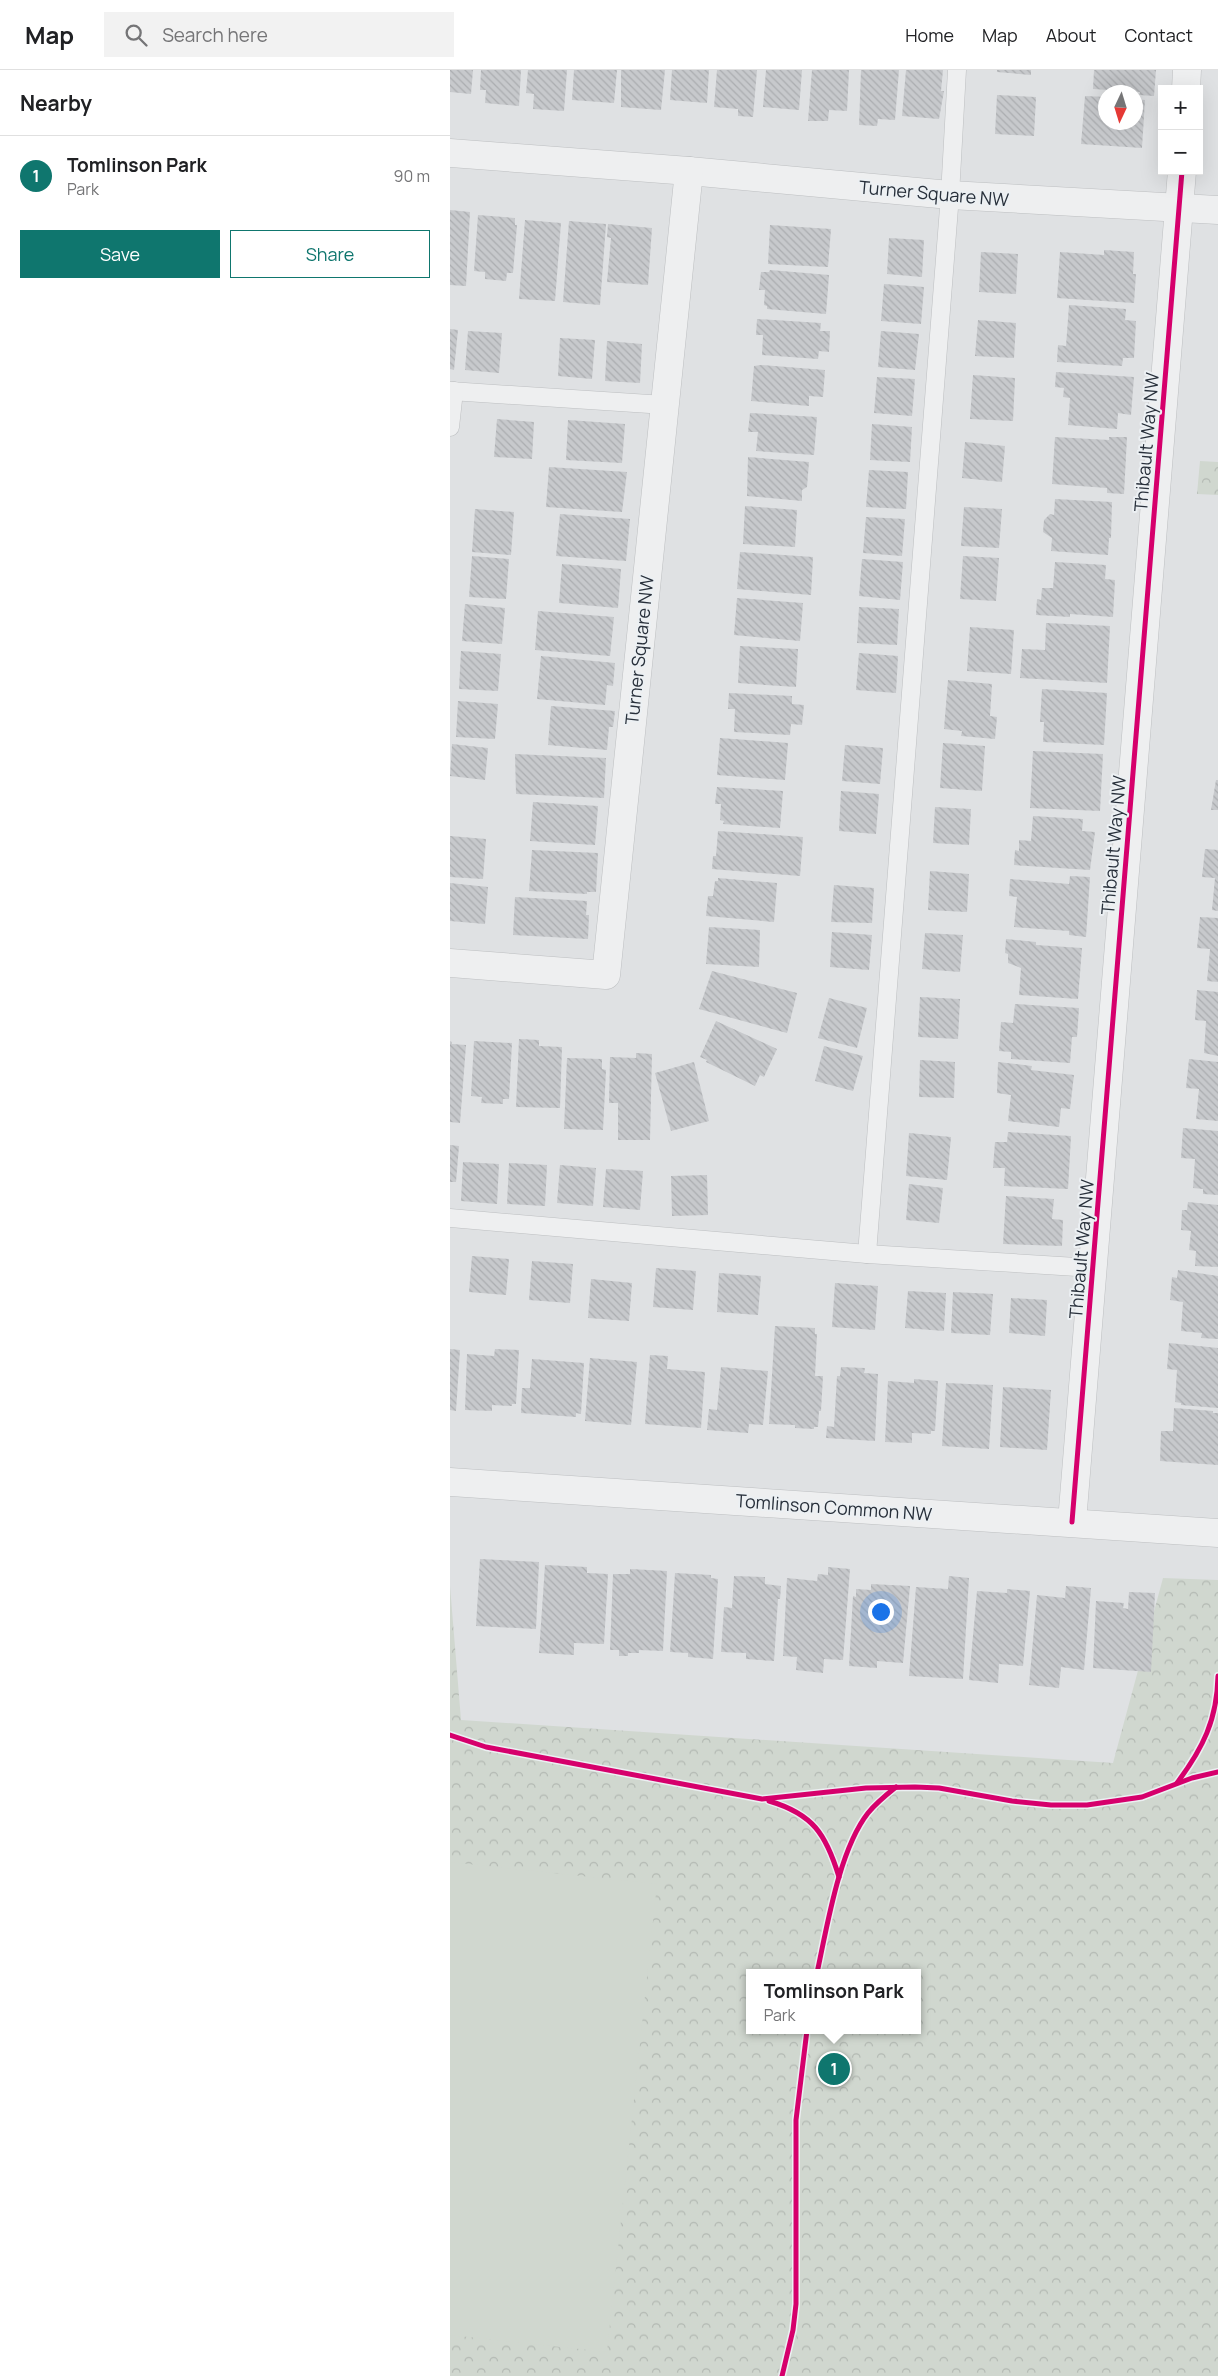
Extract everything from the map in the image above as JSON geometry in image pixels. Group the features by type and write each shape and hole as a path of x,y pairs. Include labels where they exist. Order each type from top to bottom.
{"street":[{"path":"1186,85 1187,70"},
{"name":"Turner Square NW","path":"450,153 689,170 950,195 1180,210 1218,210"},
{"name":"Turner Square NW","path":"450,963 606,975 689,170"},
{"name":"Thibault Way NW","path":"1072,1522 1182,175"},
{"name":"Tomlinson Common NW","path":"450,1482 1218,1533"}],"lane":[{"path":"867,1254 950,195 957,70"},
{"path":"450,427 452,391 665,404"},
{"path":"450,1218 867,1254 1093,1268"}],"green space":[{"path":"1200,461 1218,462 1218,495 1197,494"},
{"path":"1163,1578 1218,1580 1218,2376 450,2376 450,1586 461,1720 1113,1763"},
{"path":"450,1862 657,1884 607,2352 450,2335"}],"building":[{"path":"450,70 473,70 471,94 450,92"},
{"path":"481,70 521,70 519,106 485,103 486,90 480,90"},
{"path":"528,70 567,70 564,111 533,109 534,94 526,93"},
{"path":"574,70 617,70 614,103 572,100"},
{"path":"621,70 665,70 661,110 621,107"},
{"path":"672,70 709,70 707,103 670,100"},
{"path":"717,70 757,70 753,117 738,116 738,109 714,107"},
{"path":"766,70 802,70 799,110 763,107"},
{"path":"812,70 849,70 847,111 829,110 828,121 808,121"},
{"path":"861,70 899,70 895,120 878,119 877,126 859,125"},
{"path":"906,70 943,70 941,91 944,91 939,119 902,116"},
{"path":"997,70 1031,70 1031,75 997,72"},
{"path":"1094,70 1156,70 1154,96 1143,95 1143,85 1098,85 1098,89 1093,89"},
{"path":"997,95 1036,97 1034,136 995,134"},
{"path":"1085,96 1098,97 1098,130 1143,130 1143,100 1145,100 1142,148 1081,144"},
{"path":"450,210 470,212 466,286 450,285"},
{"path":"478,215 515,218 515,225 517,225 513,273 507,273 506,281 485,279 485,272 474,271"},
{"path":"525,220 561,223 555,301 519,299"},
{"path":"569,221 606,224 600,305 563,302"},
{"path":"608,224 652,228 648,285 607,282 611,238 607,237"},
{"path":"770,225 831,229 828,267 768,264"},
{"path":"889,238 924,240 922,277 887,274"},
{"path":"1104,250 1134,252 1133,274 1136,274 1134,303 1057,298 1060,252 1104,255"},
{"path":"981,252 1018,254 1016,294 979,292"},
{"path":"770,270 829,275 826,314 767,309 767,306 764,305 765,290 759,290 761,272 769,272"},
{"path":"884,284 924,287 921,324 881,321"},
{"path":"1069,305 1126,309 1125,320 1136,321 1134,358 1123,358 1122,366 1057,362 1058,345 1066,346"},
{"path":"757,319 821,323 820,331 830,331 829,352 819,351 818,359 762,355 763,335 756,335"},
{"path":"978,320 1016,323 1014,358 975,356"},
{"path":"450,329 458,330 454,370 450,369"},
{"path":"468,331 502,333 499,373 465,370"},
{"path":"881,331 919,334 915,370 878,367"},
{"path":"560,338 595,340 592,379 558,376"},
{"path":"607,341 642,344 640,383 605,381"},
{"path":"754,366 825,370 823,397 809,396 809,406 751,401"},
{"path":"1056,372 1134,377 1131,415 1118,413 1117,429 1068,425 1070,398 1063,397 1064,388 1055,387"},
{"path":"973,375 1015,378 1013,421 970,419"},
{"path":"877,377 915,379 912,416 874,413"},
{"path":"750,413 817,417 814,455 756,451 758,432 748,432"},
{"path":"497,419 534,422 532,459 494,457"},
{"path":"568,420 625,424 622,463 566,460"},
{"path":"872,424 912,427 910,462 870,460"},
{"path":"1055,437 1109,440 1109,437 1127,437 1124,494 1107,493 1107,488 1052,484"},
{"path":"965,442 1005,446 1002,482 962,478"},
{"path":"748,457 809,462 807,487 802,490 802,501 747,496"},
{"path":"549,467 627,472 622,512 546,507"},
{"path":"869,470 908,472 906,509 866,507"},
{"path":"1055,499 1112,502 1111,538 1109,538 1108,555 1051,551 1052,538 1043,532 1044,520 1050,514 1054,515"},
{"path":"745,506 797,510 795,547 743,544"},
{"path":"964,507 1002,509 999,548 961,546"},
{"path":"475,509 514,512 511,555 472,552"},
{"path":"560,514 630,519 626,561 556,556"},
{"path":"866,517 905,519 902,556 863,553"},
{"path":"740,552 813,557 811,595 737,589"},
{"path":"472,556 509,559 506,599 469,597"},
{"path":"963,556 999,558 996,601 960,599"},
{"path":"862,559 903,562 900,600 859,596"},
{"path":"1055,562 1106,565 1105,579 1115,580 1113,617 1070,614 1070,617 1036,615 1037,599 1041,600 1042,588 1053,588"},
{"path":"562,564 621,569 618,608 559,603"},
{"path":"737,598 803,603 800,641 734,635"},
{"path":"465,604 505,608 502,644 462,641"},
{"path":"859,607 899,609 897,645 857,643"},
{"path":"538,611 614,617 610,656 535,650"},
{"path":"1046,623 1110,626 1107,683 1020,678 1022,649 1045,650"},
{"path":"970,627 1014,630 1011,674 967,671"},
{"path":"740,646 798,649 796,687 738,683"},
{"path":"461,651 501,654 498,691 459,689"},
{"path":"859,653 898,656 896,693 856,690"},
{"path":"541,656 615,663 613,686 607,685 605,705 537,699"},
{"path":"948,680 992,684 990,716 997,717 995,739 961,736 962,731 944,729"},
{"path":"1042,689 1107,693 1104,745 1043,742 1044,722 1040,722"},
{"path":"729,693 792,696 792,704 804,705 802,725 791,724 790,735 734,732 735,709 728,709"},
{"path":"458,701 498,704 495,739 456,737"},
{"path":"551,706 615,711 613,727 609,727 607,750 548,745"},
{"path":"720,738 788,743 785,780 717,775"},
{"path":"943,743 985,746 982,791 940,788"},
{"path":"452,744 488,748 485,780 450,776"},
{"path":"845,745 883,748 880,784 842,781"},
{"path":"1033,751 1103,754 1100,811 1030,808"},
{"path":"515,754 606,758 604,798 516,794"},
{"path":"1216,780 1218,780 1218,810 1211,810"},
{"path":"717,787 783,791 780,828 723,824 724,821 720,820 721,804 715,804"},
{"path":"841,791 879,794 876,834 839,831"},
{"path":"533,802 598,806 595,845 530,841"},
{"path":"935,807 971,809 969,845 933,843"},
{"path":"1033,816 1083,819 1082,831 1095,832 1090,870 1014,865 1015,850 1019,851 1019,840 1031,841"},
{"path":"718,831 803,837 800,876 712,869 713,856 716,856"},
{"path":"450,836 486,839 483,879 450,877"},
{"path":"1205,849 1218,850 1218,911 1212,910 1215,878 1202,877"},
{"path":"532,850 598,853 596,892 587,892 587,894 529,891"},
{"path":"930,871 969,874 967,912 928,910"},
{"path":"1070,876 1090,877 1086,937 1069,935 1069,931 1014,927 1017,897 1009,896 1010,879 1069,884"},
{"path":"718,878 777,883 774,922 706,916 708,896 713,896 715,881 718,881"},
{"path":"450,883 488,887 485,924 450,921"},
{"path":"834,885 874,888 872,923 831,922"},
{"path":"515,897 587,901 586,915 589,915 588,939 513,935"},
{"path":"1200,917 1218,918 1218,982 1207,981 1210,949 1197,948"},
{"path":"709,927 760,930 759,967 706,964"},
{"path":"832,932 872,935 869,970 830,967"},
{"path":"925,933 963,935 960,972 922,969"},
{"path":"1006,939 1036,942 1036,945 1082,948 1078,999 1019,995 1021,968 1008,963 1008,954 1005,953"},
{"path":"712,971 797,993 787,1033 699,1009"},
{"path":"1197,990 1218,992 1218,1056 1204,1053 1206,1021 1195,1020"},
{"path":"920,997 960,999 958,1039 918,1037"},
{"path":"829,998 867,1008 857,1048 818,1038"},
{"path":"1015,1004 1079,1008 1077,1037 1072,1037 1070,1063 1011,1059 1011,1052 999,1051 1001,1022 1013,1023"},
{"path":"716,1021 777,1049 764,1077 760,1075 755,1086 706,1062 707,1060 700,1057"},
{"path":"519,1039 539,1040 539,1046 562,1047 560,1108 516,1107"},
{"path":"450,1041 452,1044 466,1045 460,1123 450,1122"},
{"path":"474,1041 512,1043 509,1099 503,1099 503,1104 481,1103 482,1097 471,1096"},
{"path":"824,1046 863,1056 853,1091 815,1081"},
{"path":"636,1053 652,1054 650,1140 618,1140 618,1103 609,1103 610,1057 636,1058"},
{"path":"567,1058 602,1059 602,1069 606,1070 603,1130 564,1129"},
{"path":"1189,1059 1218,1062 1218,1121 1196,1119 1199,1089 1186,1088"},
{"path":"920,1060 955,1062 954,1098 919,1097"},
{"path":"694,1062 709,1121 671,1131 655,1073"},
{"path":"998,1062 1032,1066 1031,1070 1074,1075 1070,1109 1061,1108 1059,1127 1008,1121 1011,1095 997,1093"},
{"path":"1183,1128 1218,1131 1218,1195 1203,1194 1203,1189 1193,1188 1195,1159 1181,1158"},
{"path":"1008,1132 1071,1136 1068,1189 1004,1186 1005,1168 993,1168 995,1142 1007,1142"},
{"path":"909,1133 951,1137 947,1180 906,1176"},
{"path":"450,1145 459,1146 456,1182 450,1182"},
{"path":"463,1162 499,1164 497,1204 461,1201"},
{"path":"509,1163 547,1165 545,1206 507,1204"},
{"path":"560,1165 596,1168 593,1206 557,1203"},
{"path":"606,1169 643,1171 640,1210 603,1207"},
{"path":"707,1175 708,1215 672,1216 671,1176"},
{"path":"909,1184 943,1188 939,1223 906,1220"},
{"path":"1006,1196 1054,1199 1052,1219 1063,1220 1062,1246 1003,1244"},
{"path":"1188,1202 1218,1205 1218,1267 1195,1266 1196,1251 1189,1250 1191,1231 1181,1230 1182,1210 1187,1210"},
{"path":"472,1256 509,1259 506,1295 469,1292"},
{"path":"532,1261 573,1264 570,1303 529,1300"},
{"path":"656,1268 696,1271 693,1310 653,1307"},
{"path":"1178,1270 1218,1276 1218,1339 1201,1338 1202,1333 1181,1331 1183,1302 1170,1300 1172,1277 1177,1278"},
{"path":"719,1273 761,1276 758,1315 717,1312"},
{"path":"591,1279 632,1283 629,1321 588,1318"},
{"path":"835,1283 878,1286 875,1330 832,1327"},
{"path":"908,1291 946,1293 944,1331 905,1328"},
{"path":"953,1292 993,1294 990,1335 951,1333"},
{"path":"1011,1298 1047,1300 1045,1336 1009,1333"},
{"path":"775,1326 815,1328 815,1334 817,1334 815,1376 823,1376 821,1411 819,1411 818,1427 814,1427 814,1429 795,1428 795,1425 769,1424"},
{"path":"1169,1343 1218,1348 1218,1408 1181,1405 1181,1403 1175,1402 1177,1370 1167,1369"},
{"path":"450,1349 460,1350 456,1411 450,1410"},
{"path":"495,1349 519,1350 516,1404 512,1404 512,1406 492,1405 492,1411 465,1410 467,1354 494,1356"},
{"path":"650,1355 668,1356 667,1369 705,1372 701,1428 645,1424"},
{"path":"590,1358 637,1362 631,1425 585,1421"},
{"path":"532,1359 584,1363 581,1414 576,1413 576,1417 521,1413 522,1388 530,1388"},
{"path":"721,1367 768,1371 763,1425 749,1424 748,1433 707,1430 709,1409 717,1410"},
{"path":"841,1367 865,1368 864,1373 878,1374 875,1441 826,1438 827,1426 834,1427 837,1376 840,1376"},
{"path":"914,1379 938,1381 935,1431 931,1431 931,1434 912,1433 912,1443 885,1442 888,1381 914,1383"},
{"path":"946,1383 993,1385 989,1449 942,1446"},
{"path":"1003,1387 1051,1390 1047,1450 1000,1447"},
{"path":"1174,1408 1218,1413 1218,1465 1160,1461 1161,1431 1173,1431"},
{"path":"480,1559 539,1562 536,1629 476,1626"},
{"path":"545,1565 587,1567 587,1573 608,1574 604,1644 574,1643 574,1655 539,1653"},
{"path":"828,1567 850,1569 843,1660 824,1659 823,1673 796,1670 797,1657 783,1656 787,1578 817,1581 818,1574 828,1575"},
{"path":"630,1569 667,1571 663,1651 639,1650 639,1653 628,1653 628,1656 619,1656 619,1650 610,1650 613,1574 630,1574"},
{"path":"675,1573 711,1575 711,1578 718,1579 713,1659 688,1657 688,1653 670,1652"},
{"path":"734,1576 765,1577 765,1584 781,1586 780,1599 778,1599 774,1661 746,1659 746,1653 721,1652 724,1607 732,1608"},
{"path":"949,1576 969,1578 963,1679 909,1676 916,1587 948,1589"},
{"path":"871,1584 910,1586 903,1663 877,1661 877,1668 849,1666 853,1596 856,1597 856,1589 871,1590"},
{"path":"1066,1586 1091,1588 1084,1670 1061,1667 1059,1688 1029,1685 1037,1595 1065,1598"},
{"path":"1007,1589 1030,1591 1023,1666 999,1664 998,1683 969,1680 977,1591 1007,1593"},
{"path":"1129,1592 1155,1593 1151,1672 1093,1668 1096,1601 1124,1603 1123,1608 1128,1609"}],"cycle path":[{"path":"1072,1522 1182,175"},
{"path":"1177,1783 1194,1758 1207,1733 1215,1706 1218,1676"},
{"path":"450,1735 486,1747 762,1799 866,1788 915,1787 939,1788 1012,1801 1051,1805 1087,1805 1142,1797 1192,1778 1218,1772"},
{"path":"818,1969 835,1890 849,1847 868,1813 896,1787"},
{"path":"769,1801 797,1812 816,1828 829,1849 839,1877"},
{"path":"782,2376 793,2330 796,2304 796,2120 807,2034"}],"place":[{"name":"Tomlinson Park","path":"834,2069"}]}
